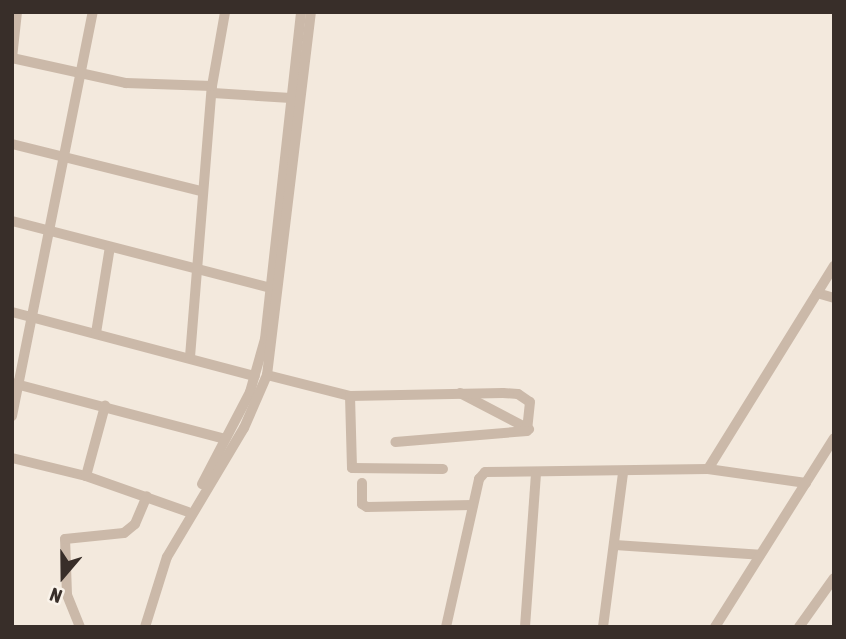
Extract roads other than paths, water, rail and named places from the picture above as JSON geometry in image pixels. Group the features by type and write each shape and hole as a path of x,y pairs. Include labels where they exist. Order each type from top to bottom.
{"street":[{"path":"17,12 12,58 82,76 291,98"},
{"path":"12,416 15,383 68,158 93,12"},
{"path":"190,357 201,191 212,90 225,12"},
{"path":"139,627 163,552 188,512 261,375 302,12"},
{"path":"145,627 167,556 248,420 261,375 311,12"},
{"path":"12,144 201,191"},
{"path":"12,220 272,288"},
{"path":"96,333 110,247"},
{"path":"708,469 834,266"},
{"path":"817,293 834,298"},
{"path":"12,312 350,396 458,391 527,397 529,429"},
{"path":"15,383 225,439"},
{"path":"458,391 529,429"},
{"path":"350,396 350,467 443,469"},
{"path":"86,476 105,406"},
{"path":"396,442 504,436 529,429"},
{"path":"715,627 834,438"},
{"path":"12,458 86,476 188,512"},
{"path":"446,627 481,474 708,469 806,483"},
{"path":"525,627 536,472"},
{"path":"603,627 623,472"},
{"path":"362,484 362,504 367,507 473,505"},
{"path":"80,627 67,594 65,539 124,533 135,524 147,496"},
{"path":"615,545 760,555"},
{"path":"799,627 834,578"}]}
